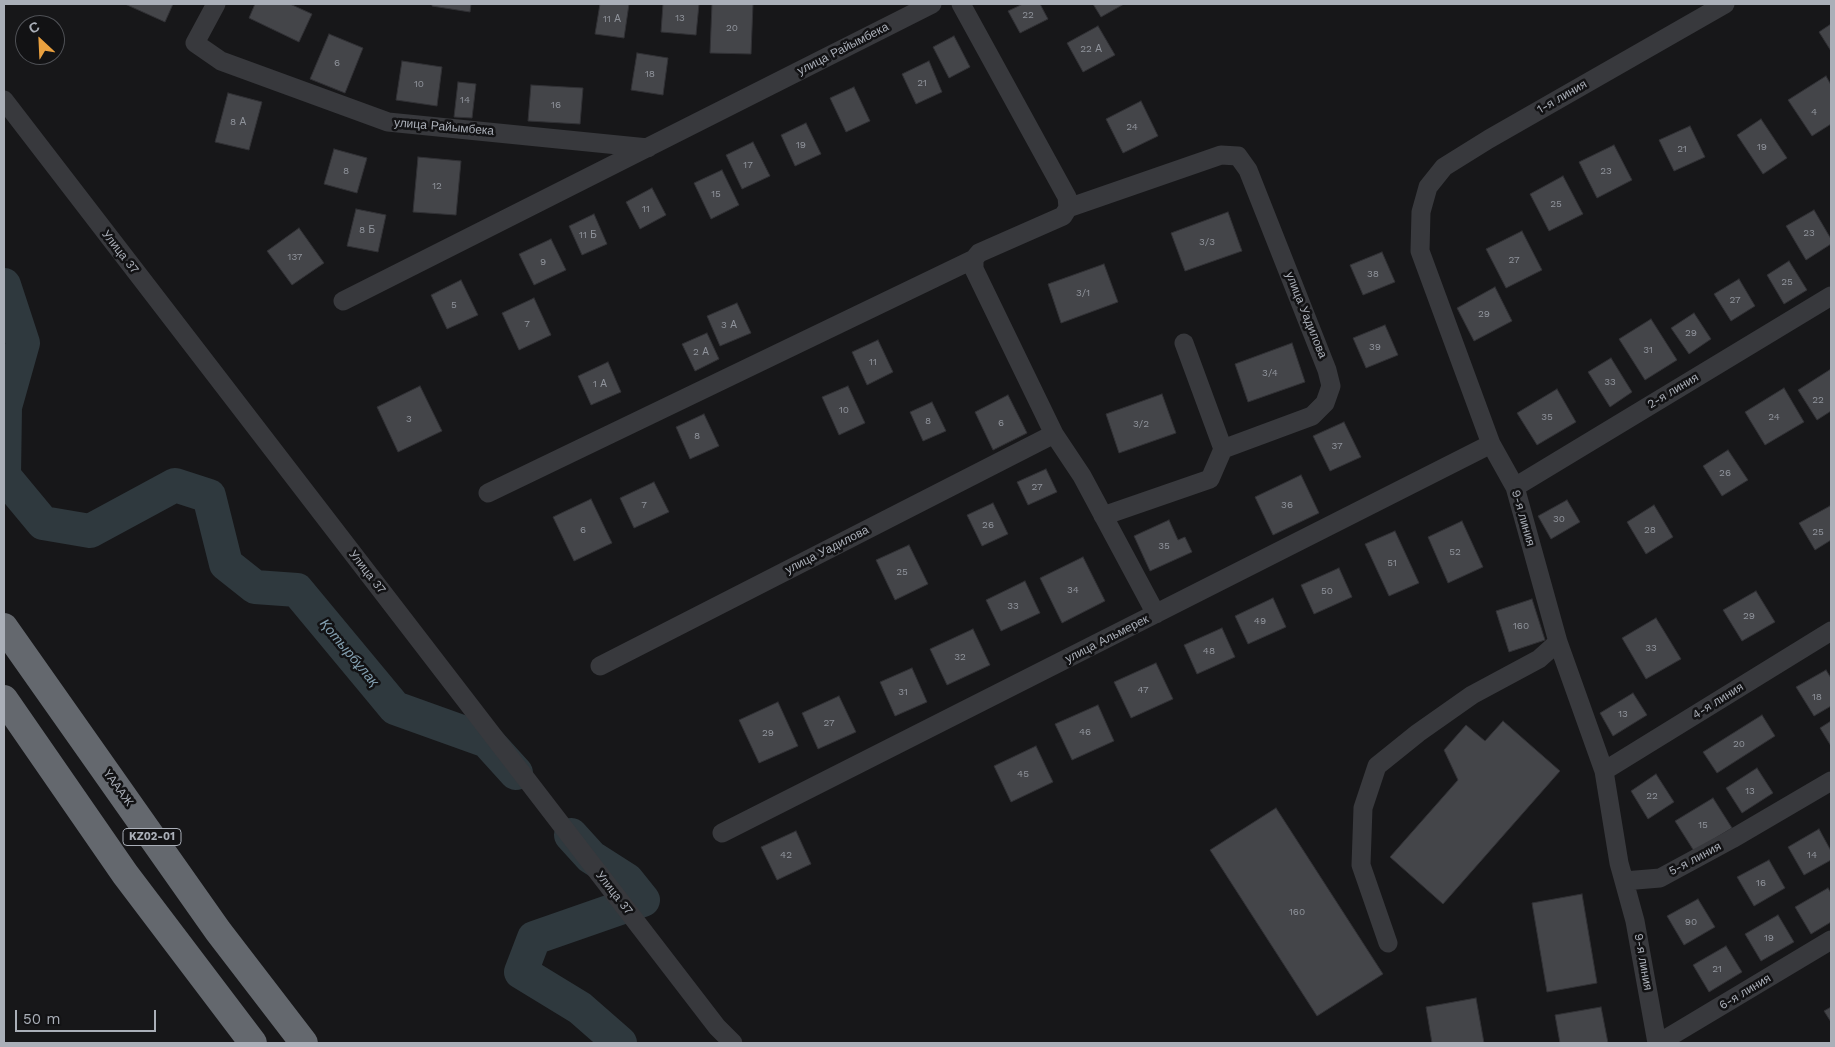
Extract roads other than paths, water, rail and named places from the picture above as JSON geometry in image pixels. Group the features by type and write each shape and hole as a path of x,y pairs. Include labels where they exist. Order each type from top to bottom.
{"highway":[{"name":"ҮАААЖ","path":"4,627 218,931 304,1043"},
{"name":"KZ02-01","path":"4,699 125,874 253,1043"}],"street":[{"name":"улица Райымбека","path":"216,4 195,43 221,61 388,122 648,148"},
{"name":"улица Райымбека","path":"343,301 932,4"},
{"path":"488,493 974,259 979,253 988,248 1063,216 1068,208 1067,197 961,4"},
{"name":"1-я линия","path":"1421,212 1428,187 1444,167 1489,139 1725,4"},
{"name":"Улица 37","path":"4,100 717,1027 733,1043"},
{"name":"улица Уадилова","path":"1068,208 1221,155 1238,156 1248,170 1328,370 1330,386 1325,403 1312,416 1223,449"},
{"name":"9-я линия","path":"1421,212 1420,251 1491,444 1515,487 1558,642 1604,771"},
{"path":"974,259 974,269 1054,434 1082,476 1156,614"},
{"name":"2-я линия","path":"1515,487 1831,296"},
{"path":"1103,516 1210,478 1223,449 1184,343"},
{"name":"улица Уадилова","path":"600,666 1054,434"},
{"name":"улица Альмерек","path":"722,833 1491,444"},
{"name":"4-я линия","path":"1604,771 1831,630"},
{"path":"1388,942 1361,865 1363,808 1377,766 1425,727 1472,696 1539,659 1558,642"},
{"path":"1604,771 1619,863 1624,881"},
{"name":"5-я линия","path":"1624,881 1660,878 1831,782"},
{"name":"9-я линия","path":"1624,881 1635,921 1658,1043"},
{"name":"6-я линия","path":"1658,1043 1831,940"}],"waterway":[{"name":"Қотырбұлақ","path":"4,285 23,343 5,407 4,476 43,523 90,531 175,485 209,496 226,564 255,587 297,590 395,708 487,741 516,773"},
{"name":"Қотырбұлақ","path":"571,835 591,857 627,880 643,900 534,938 521,972 580,1008 620,1043"}]}
